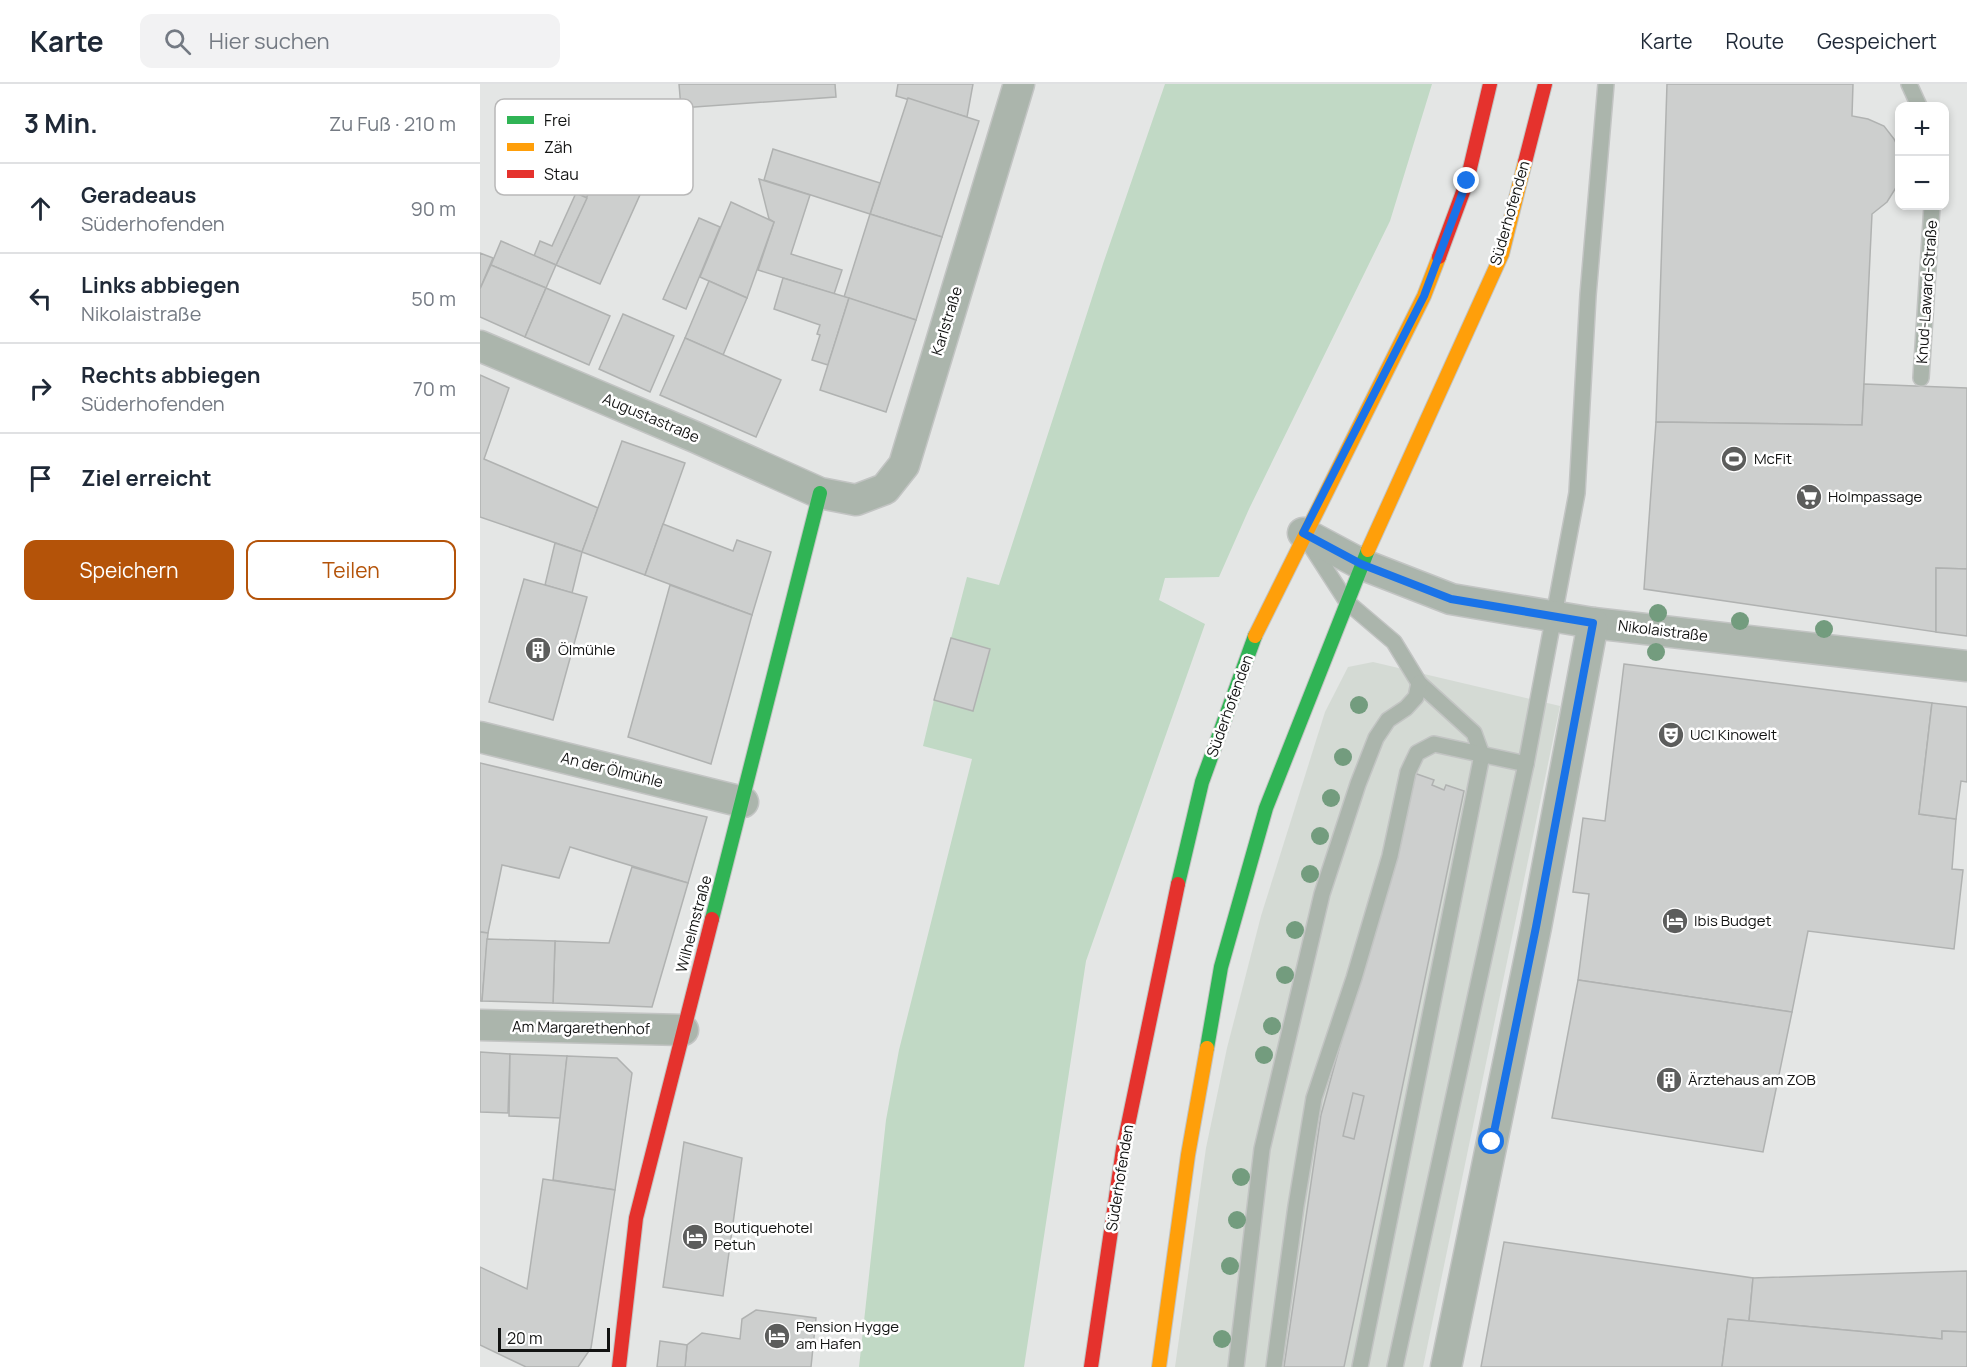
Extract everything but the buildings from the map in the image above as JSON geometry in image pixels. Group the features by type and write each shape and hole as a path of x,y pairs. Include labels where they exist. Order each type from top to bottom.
{"main road":[{"name":"Süderhofenden","path":"1091,1367 1123,1149 1161,955 1202,782 1260,619 1424,296 1467,181 1490,84"},
{"name":"Süderhofenden","path":"1159,1367 1188,1155 1221,967 1266,808 1361,564 1502,254 1545,84"},
{"name":"Wilhelmstraße","path":"619,1367 636,1218 820,493"}],"street":[{"name":"Karlstraße","path":"820,493 856,500 885,489 904,465 1019,84"},
{"name":"Augustastraße","path":"480,346 695,436 820,493"},
{"name":"Nikolaistraße","path":"1303,533 1361,564 1451,599 1552,618 1967,666"},
{"path":"1446,1367 1536,927 1593,623"},
{"name":"An der Ölmühle","path":"480,737 743,802"},
{"name":"Am Margarethenhof","path":"480,1025 682,1030"}],"lane":[{"path":"1395,1367 1526,764 1577,493 1588,295 1606,84"},
{"path":"1909,84 1917,102"},
{"name":"Knud-Laward-Straße","path":"1921,378 1932,210"},
{"path":"1303,533 1347,602 1394,642 1419,683 1474,733 1482,755 1360,1367"},
{"path":"1236,1367 1262,1149 1322,894 1358,784 1376,738 1388,720 1406,708 1416,697 1419,683"},
{"path":"1274,1367 1296,1206 1314,1098 1354,978 1386,867 1408,772 1417,753 1434,744 1526,764"}],"shaded area":[{"path":"1373,662 1560,706 1423,1367 1175,1367 1206,1148 1227,1048 1261,916 1325,712 1348,667"}],"green space":[{"path":"1165,84 1432,84 1390,221 1249,509 1219,577 1165,578 1159,600 1205,624 1086,961 1024,1367 859,1367 886,1120 899,1050 972,759 923,746 934,700 973,711 990,650 951,638 967,577 999,585 1103,264"}],"traffic: fast":[{"path":"712,919 820,493"},
{"path":"1207,1048 1221,967 1266,808 1368,550"},
{"path":"1178,884 1202,782 1255,636"}],"traffic: slow":[{"path":"1368,550 1502,254 1525,162"},
{"path":"1255,636 1424,296 1439,257"},
{"path":"1159,1367 1188,1155 1207,1048"}],"traffic: jam":[{"path":"1439,257 1467,181 1490,84"},
{"path":"1525,162 1545,84"},
{"path":"1091,1367 1123,1149 1178,884"},
{"path":"619,1367 636,1218 712,919"}],"place":[{"name":"McFit","path":"1734,459"},
{"name":"Holmpassage","path":"1809,497"},
{"name":"Ölmühle","path":"538,650"},
{"name":"UCI Kinowelt","path":"1671,735"},
{"name":"Ibis Budget","path":"1675,921"},
{"name":"Ärztehaus am ZOB","path":"1669,1080"},
{"name":"Boutiquehotel Petuh","path":"695,1237"},
{"name":"Pension Hygge am Hafen","path":"777,1336"}],"route":[{"path":"1467,181 1450,232 1424,296 1303,533 1361,564 1451,599 1552,618 1593,623 1536,927 1492,1142"}]}
